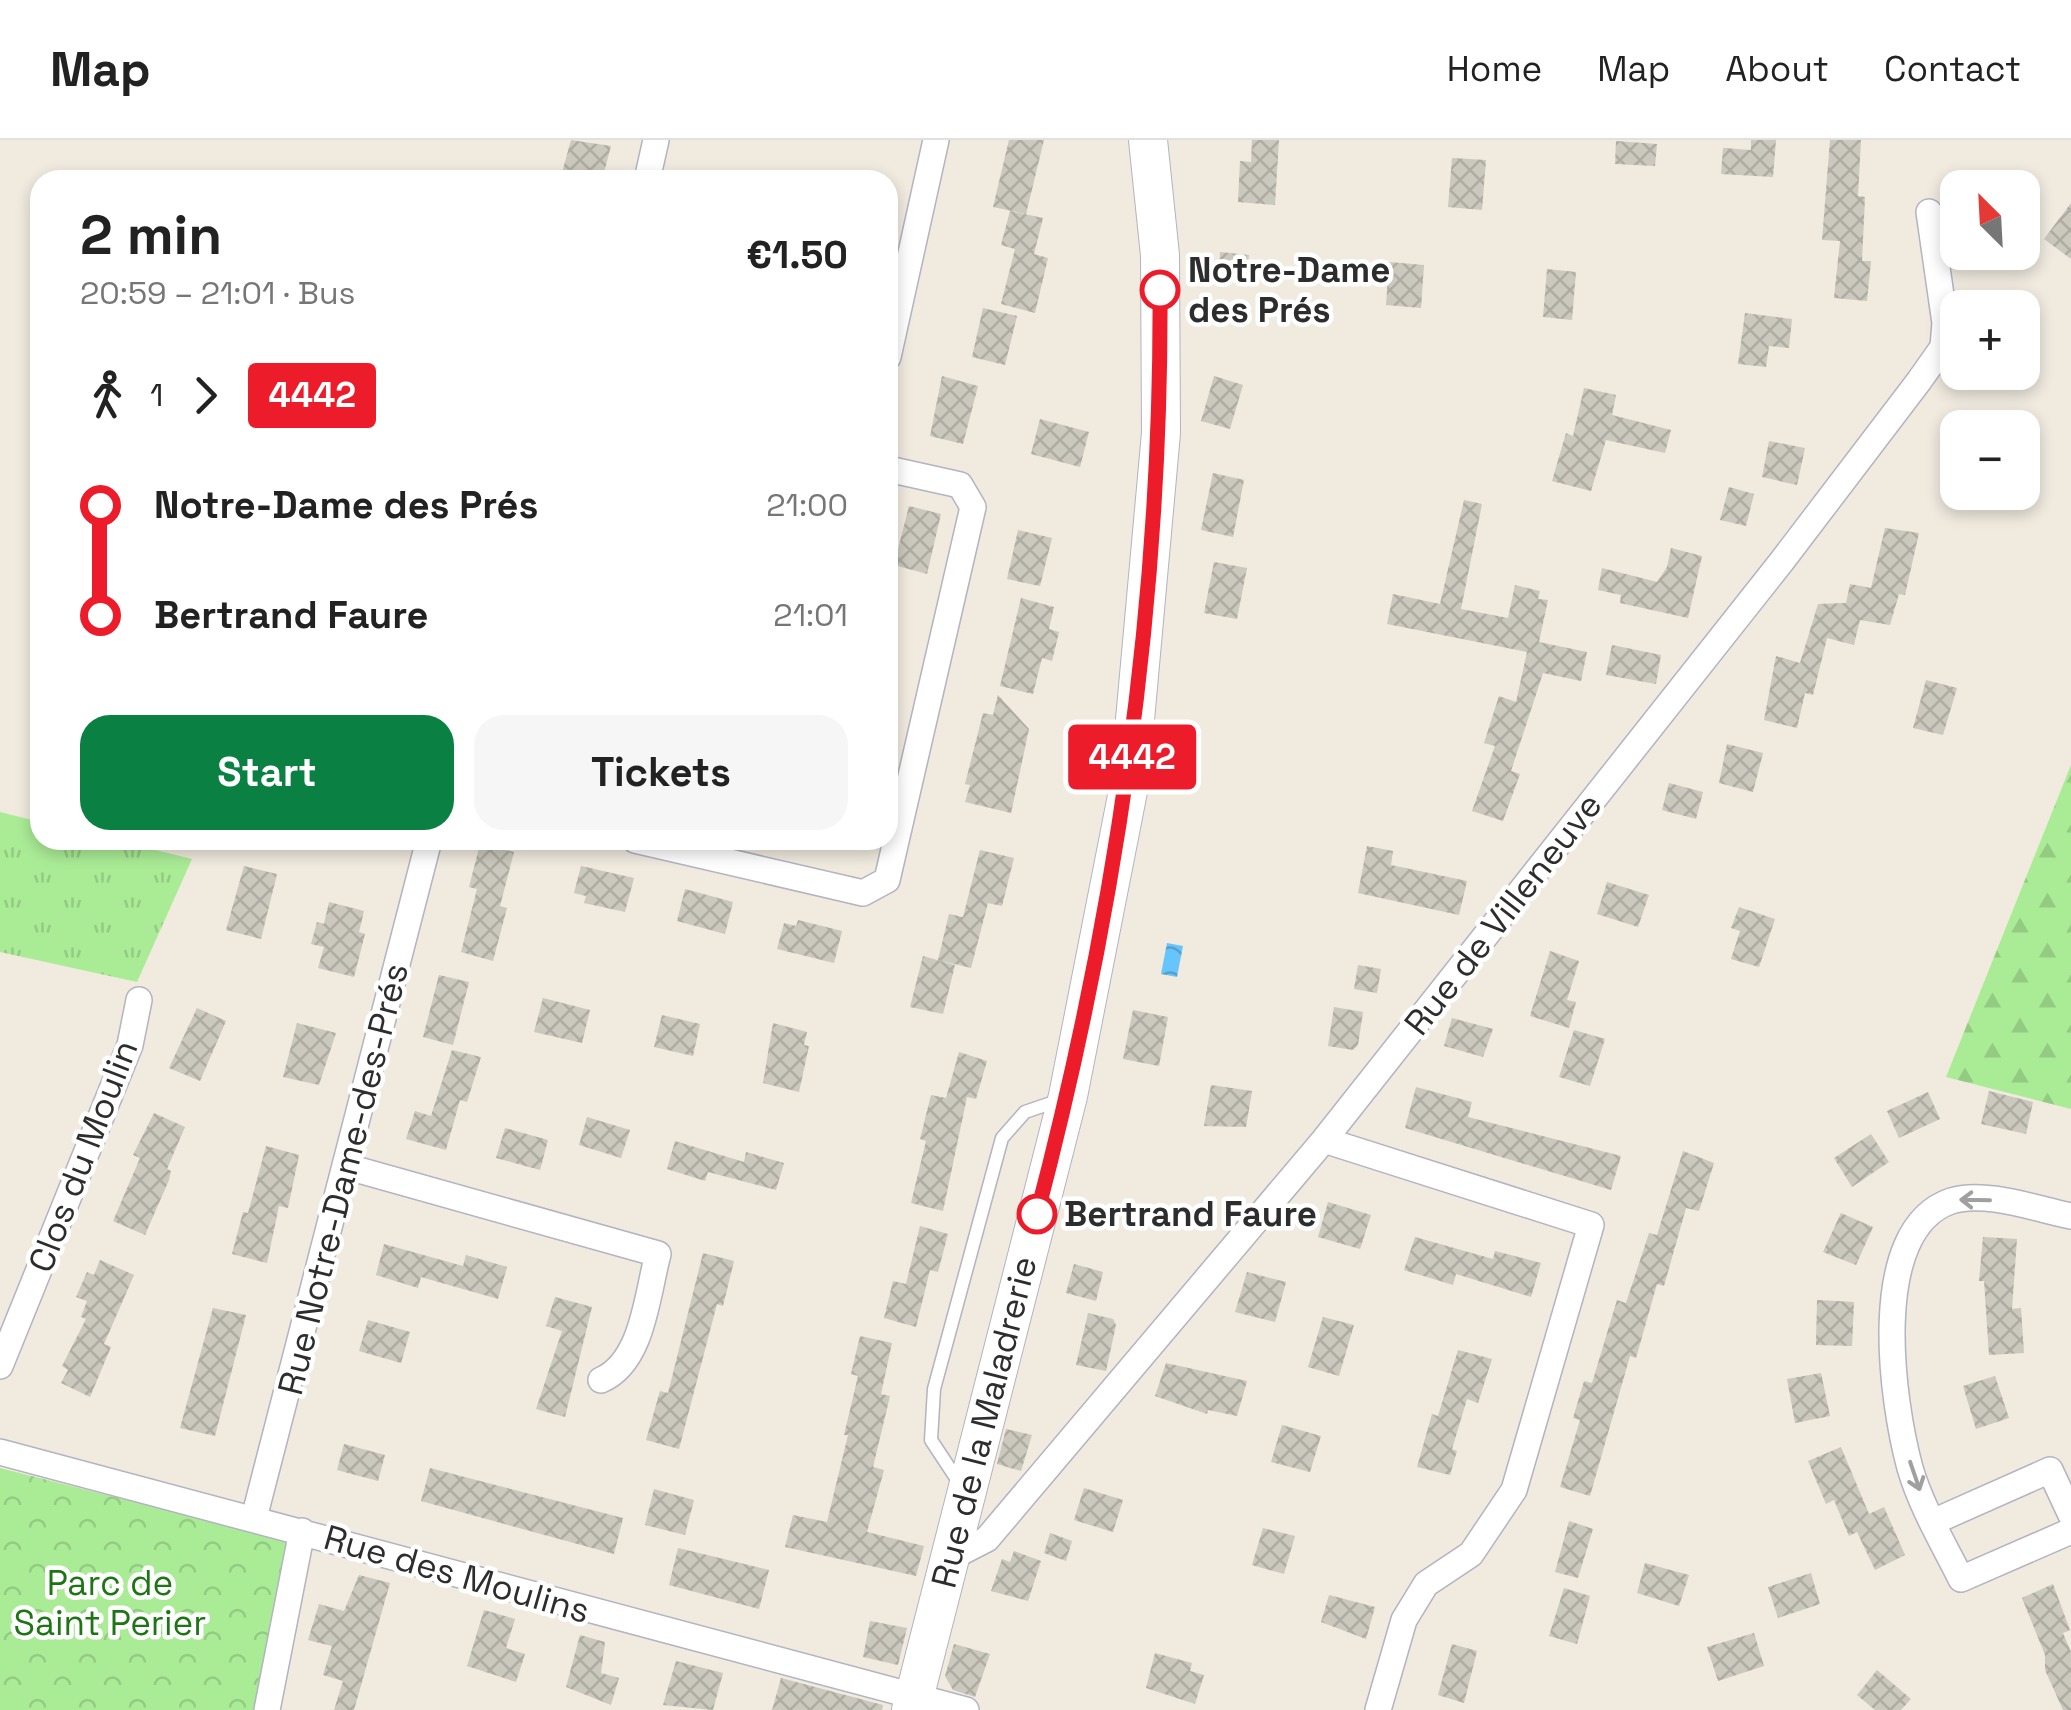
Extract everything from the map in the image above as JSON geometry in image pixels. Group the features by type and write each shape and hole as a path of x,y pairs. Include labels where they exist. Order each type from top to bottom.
{"main road":[{"name":"Rue de la Maladrerie","path":"913,1702 964,1490 1068,1096 1129,786 1162,432 1160,255 1148,140"}],"street":[{"path":"649,170 656,140"},
{"path":"898,312 936,140"},
{"name":"Rue de Villeneuve","path":"948,1559 987,1538 1324,1140 1782,561 1943,346 1944,323 1930,212"},
{"path":"898,472 960,485 973,507 898,832"},
{"name":"Rue Notre-Dame-des-Prés","path":"254,1518 348,1167 426,850"},
{"path":"678,850 863,893 887,880 894,850"},
{"name":"Clos du Moulin","path":"0,1366 130,1045 139,1000"},
{"path":"1324,1140 1591,1225 1514,1490 1471,1554 1426,1584 1404,1620 1378,1710"},
{"path":"348,1167 658,1254 633,1349 617,1373 601,1380"},
{"path":"2071,1216 1991,1200 1954,1200 1927,1212 1899,1265 1894,1310 1894,1360 1911,1471 1961,1579 2071,1531"},
{"name":"Rue des Moulins","path":"0,1452 302,1531 913,1702 966,1710"},
{"path":"1933,1522 2050,1470 2071,1515"},
{"path":"267,1710 302,1531"}],"lane":[{"path":"964,1490 931,1440 934,1389 1002,1138 1025,1112 1068,1096"}],"green space":[{"path":"2071,765 2071,1109 1946,1077"},
{"path":"0,812 30,820 30,850 156,850 192,859 137,982 0,952"},
{"name":"Parc de Saint Perier","path":"0,1468 285,1540 285,1571 256,1710 0,1710"}],"water":[{"path":"1167,943 1183,946 1177,977 1161,974"}],"building":[{"path":"571,140 611,146 605,170 563,170"},
{"path":"1009,140 1044,140 1026,214 993,207"},
{"path":"1252,140 1279,140 1275,205 1238,202 1240,161 1251,162"},
{"path":"1751,140 1776,140 1773,177 1721,174 1723,148 1751,150"},
{"path":"1830,140 1861,140 1858,196 1865,197 1862,261 1871,261 1867,301 1834,298 1840,241 1822,240"},
{"path":"1616,141 1657,144 1655,166 1615,164"},
{"path":"1452,158 1486,160 1482,210 1448,207"},
{"path":"2071,203 2071,259 2044,239"},
{"path":"1010,211 1043,218 1034,254 1048,258 1035,313 1001,304 1015,249 1001,245"},
{"path":"1220,252 1249,255 1246,279 1219,276"},
{"path":"1389,262 1424,265 1421,308 1386,305"},
{"path":"1547,269 1576,272 1572,320 1543,317"},
{"path":"983,308 1017,316 1005,365 972,357"},
{"path":"1745,313 1792,319 1789,348 1769,346 1766,367 1738,364"},
{"path":"942,376 978,386 963,444 930,436"},
{"path":"1214,376 1243,385 1230,429 1201,421"},
{"path":"1584,388 1616,395 1612,415 1671,430 1665,453 1606,440 1591,491 1552,481 1566,433 1573,436"},
{"path":"1040,419 1089,432 1080,467 1031,454"},
{"path":"1769,441 1805,448 1797,485 1762,477"},
{"path":"1213,473 1244,480 1233,537 1201,530"},
{"path":"1729,487 1754,494 1746,526 1720,520"},
{"path":"1464,500 1482,504 1461,609 1508,618 1515,585 1540,591 1538,599 1548,600 1539,642 1587,652 1581,681 1543,673 1511,771 1520,774 1503,821 1472,811 1495,746 1484,743 1499,696 1516,702 1527,652 1387,624 1393,594 1440,604"},
{"path":"909,506 941,514 927,574 898,566 898,549"},
{"path":"1885,528 1919,533 1905,595 1899,594 1890,625 1860,620 1854,645 1827,638 1813,695 1805,693 1797,728 1764,720 1776,656 1800,663 1818,604 1846,603 1850,584 1871,588"},
{"path":"1018,530 1052,538 1040,586 1007,579"},
{"path":"1671,548 1702,556 1688,618 1620,603 1621,595 1598,590 1602,568 1657,582 1667,567"},
{"path":"1214,562 1247,568 1237,619 1204,613"},
{"path":"1021,598 1054,607 1049,629 1059,632 1052,661 1042,658 1033,694 1000,686"},
{"path":"1612,645 1661,655 1656,684 1606,675"},
{"path":"1926,680 1957,688 1943,735 1913,728"},
{"path":"998,695 1029,729 1011,813 965,802 970,785 965,784 983,713 993,715"},
{"path":"1727,744 1763,753 1753,792 1719,783"},
{"path":"1669,783 1703,792 1696,819 1662,810"},
{"path":"1367,846 1393,851 1391,865 1467,881 1459,915 1358,893"},
{"path":"478,850 514,852 500,906 507,908 493,961 461,952 477,889 469,887"},
{"path":"980,850 1014,858 1002,906 988,903 971,968 938,960 949,914 963,917"},
{"path":"244,866 277,874 261,939 226,930"},
{"path":"581,866 634,878 625,912 584,903 586,896 574,893"},
{"path":"1607,882 1649,895 1638,927 1597,914"},
{"path":"685,889 733,902 725,934 677,921"},
{"path":"329,902 364,911 359,932 365,934 354,977 318,968 324,947 311,944 317,922 324,924"},
{"path":"1739,907 1775,919 1759,967 1731,959 1740,931 1731,928"},
{"path":"798,920 842,931 834,963 777,949 784,923 796,926"},
{"path":"1550,951 1579,961 1567,1000 1576,1002 1569,1028 1530,1016"},
{"path":"923,956 955,965 943,1014 910,1007"},
{"path":"1358,965 1381,969 1377,993 1354,989"},
{"path":"439,975 469,982 453,1045 423,1037"},
{"path":"543,998 590,1010 582,1043 534,1032"},
{"path":"1334,1007 1363,1012 1358,1045 1353,1050 1328,1046"},
{"path":"197,1008 226,1021 200,1081 169,1068"},
{"path":"1133,1010 1168,1017 1159,1066 1123,1059"},
{"path":"662,1015 700,1024 693,1056 654,1047"},
{"path":"1452,1018 1493,1029 1483,1057 1444,1046"},
{"path":"297,1023 336,1033 319,1085 283,1077"},
{"path":"773,1023 807,1032 804,1045 809,1046 799,1092 763,1083"},
{"path":"1574,1030 1605,1039 1590,1086 1559,1077"},
{"path":"452,1050 481,1057 467,1102 460,1100 446,1150 406,1139 415,1111 431,1116"},
{"path":"959,1052 987,1061 976,1099 967,1097 943,1211 911,1203 926,1141 920,1139 931,1095 946,1098"},
{"path":"1211,1085 1252,1091 1246,1127 1204,1126"},
{"path":"1416,1087 1472,1102 1468,1117 1621,1156 1611,1190 1405,1128"},
{"path":"1989,1091 2033,1102 2026,1134 1981,1124"},
{"path":"1928,1092 1940,1119 1899,1138 1887,1111"},
{"path":"154,1113 185,1127 167,1169 171,1171 169,1180 145,1235 113,1221 140,1158 133,1155"},
{"path":"587,1117 630,1130 621,1158 579,1145"},
{"path":"505,1128 548,1140 540,1170 496,1158"},
{"path":"1871,1134 1889,1162 1852,1187 1834,1158"},
{"path":"675,1141 744,1162 746,1152 784,1163 776,1190 708,1172 705,1181 667,1169"},
{"path":"266,1146 299,1155 288,1208 279,1206 267,1263 232,1254"},
{"path":"1683,1151 1714,1163 1699,1211 1686,1208 1664,1286 1657,1284 1636,1358 1630,1356 1590,1496 1560,1487 1580,1420 1573,1418 1584,1381 1592,1383 1617,1300 1626,1303 1649,1233 1657,1235"},
{"path":"1328,1202 1371,1215 1360,1249 1318,1237"},
{"path":"1841,1213 1873,1227 1856,1265 1823,1252"},
{"path":"920,1226 948,1234 938,1272 930,1270 916,1327 884,1318 893,1281 906,1284"},
{"path":"1415,1237 1493,1259 1495,1251 1541,1263 1531,1297 1456,1274 1453,1285 1404,1270"},
{"path":"1983,1237 2017,1239 2012,1309 2021,1308 2024,1353 1989,1355 1984,1281 1979,1281"},
{"path":"384,1244 463,1266 466,1255 507,1267 498,1299 421,1277 418,1288 376,1275"},
{"path":"703,1253 734,1261 723,1306 717,1304 679,1449 646,1440 660,1391 668,1393"},
{"path":"100,1260 134,1275 104,1344 111,1347 90,1397 61,1383 68,1370 62,1366 86,1319 81,1317 87,1301 76,1297 87,1272 94,1275"},
{"path":"1074,1264 1103,1272 1096,1301 1066,1293"},
{"path":"1247,1272 1286,1282 1275,1322 1235,1312"},
{"path":"555,1297 592,1307 565,1417 536,1409 562,1331 546,1326"},
{"path":"1817,1300 1854,1302 1852,1346 1816,1345"},
{"path":"213,1308 246,1315 215,1436 180,1428"},
{"path":"1088,1313 1113,1319 1116,1325 1106,1371 1076,1365"},
{"path":"1323,1317 1354,1325 1339,1376 1308,1367"},
{"path":"368,1320 410,1332 401,1363 359,1351"},
{"path":"860,1336 892,1343 881,1394 890,1396 873,1467 884,1470 867,1532 924,1546 916,1576 785,1547 793,1515 827,1522 848,1435 844,1435 858,1376 851,1374"},
{"path":"1458,1350 1492,1359 1478,1403 1467,1399 1452,1449 1457,1451 1450,1475 1417,1467 1432,1414 1438,1416"},
{"path":"1166,1363 1247,1381 1237,1416 1208,1410 1207,1414 1155,1396"},
{"path":"1821,1373 1830,1416 1795,1423 1787,1379"},
{"path":"1995,1376 2009,1418 1976,1429 1963,1386"},
{"path":"1282,1425 1321,1436 1310,1472 1271,1462"},
{"path":"1006,1429 1032,1435 1021,1471 997,1464"},
{"path":"344,1444 385,1455 378,1481 337,1470"},
{"path":"1841,1447 1869,1514 1884,1507 1905,1555 1875,1570 1857,1532 1849,1536 1834,1500 1826,1504 1808,1461"},
{"path":"430,1468 623,1518 614,1554 421,1501"},
{"path":"1084,1488 1123,1500 1113,1532 1074,1520"},
{"path":"654,1489 694,1500 685,1535 645,1525"},
{"path":"1569,1521 1593,1529 1578,1578 1555,1572"},
{"path":"1263,1528 1295,1536 1284,1574 1252,1565"},
{"path":"1050,1533 1072,1541 1066,1561 1044,1553"},
{"path":"678,1548 769,1570 759,1609 669,1585"},
{"path":"1014,1551 1041,1561 1028,1601 991,1591 1002,1559 1010,1562"},
{"path":"1645,1563 1689,1575 1679,1606 1637,1593"},
{"path":"1811,1573 1820,1604 1778,1618 1768,1587"},
{"path":"359,1575 390,1583 354,1710 334,1710 343,1681 323,1675 332,1646 308,1640 319,1604 344,1611"},
{"path":"2053,1584 2070,1630 2063,1633 2071,1652 2071,1710 2063,1710 2045,1670 2045,1655 2022,1598"},
{"path":"1564,1588 1590,1596 1577,1644 1549,1636"},
{"path":"1329,1595 1375,1607 1366,1639 1321,1622"},
{"path":"484,1610 515,1619 506,1648 525,1654 516,1682 467,1666"},
{"path":"870,1621 907,1628 898,1665 863,1657"},
{"path":"1754,1633 1764,1666 1718,1681 1707,1647"},
{"path":"580,1635 605,1642 601,1673 619,1678 611,1705 566,1687"},
{"path":"954,1644 990,1654 975,1697 953,1690 945,1676"},
{"path":"1452,1644 1477,1651 1464,1703 1438,1695"},
{"path":"1155,1653 1192,1663 1190,1671 1204,1675 1195,1704 1146,1688"},
{"path":"676,1661 723,1673 713,1710 663,1705"},
{"path":"1877,1670 1911,1699 1901,1710 1875,1710 1857,1695"},
{"path":"781,1678 883,1705 882,1710 772,1710"}],"bus line":[{"name":"4442","path":"1037,1214 1068,1096 1129,786 1162,432 1160,290"}],"place":[{"name":"Notre-Dame des Prés","path":"1160,290"},
{"name":"Bertrand Faure","path":"1037,1214"}]}
